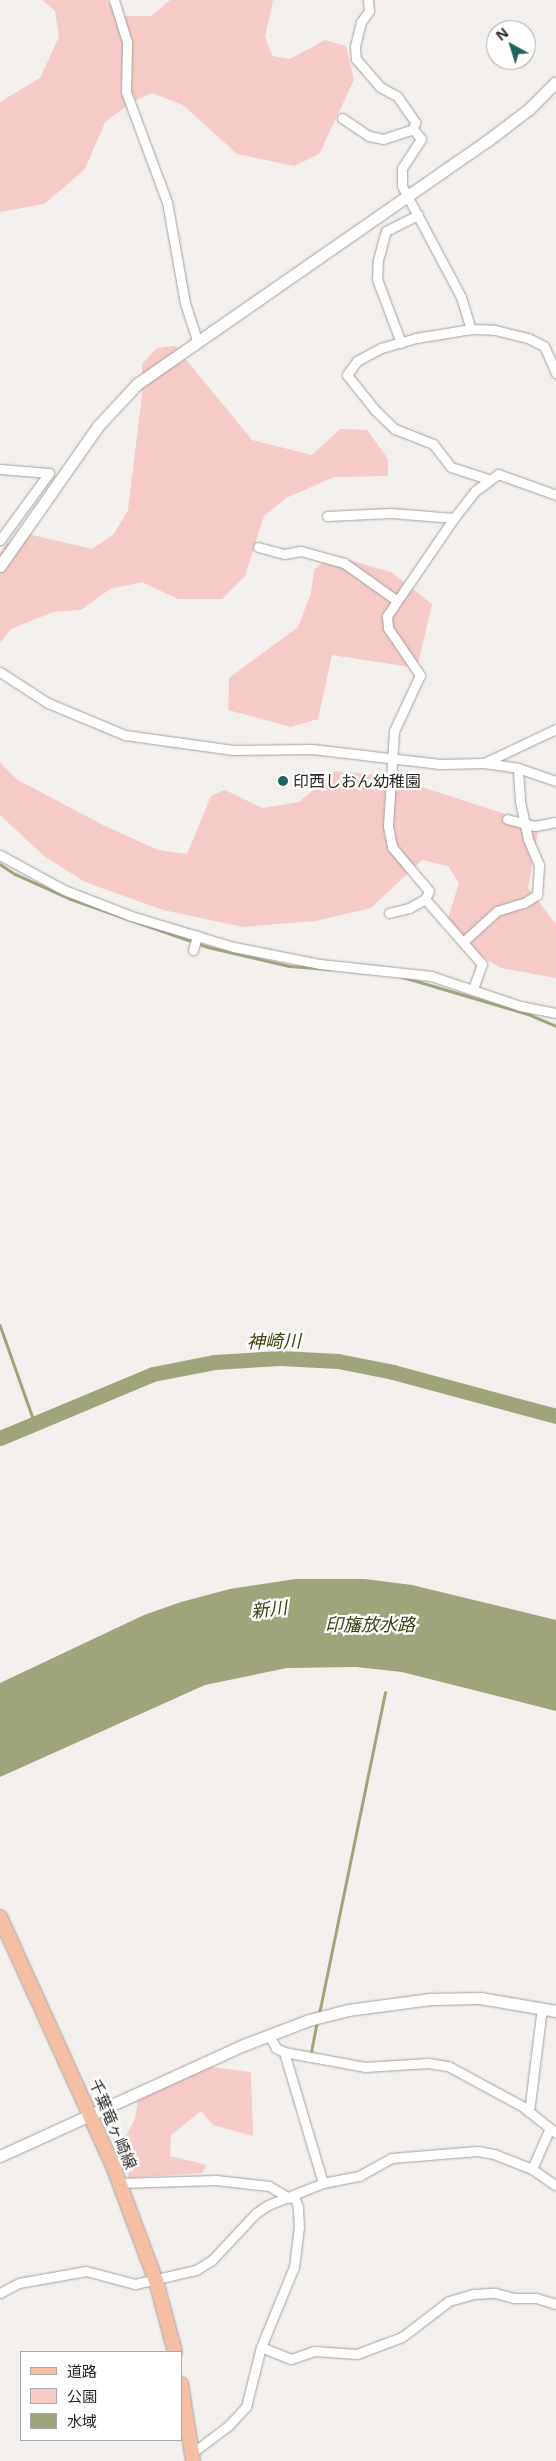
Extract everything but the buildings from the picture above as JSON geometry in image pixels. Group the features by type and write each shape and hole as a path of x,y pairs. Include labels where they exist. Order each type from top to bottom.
{"main road":[{"name":"千葉竜ヶ崎線","path":"0,1917 90,2114 119,2183 156,2281 175,2351"},
{"path":"182,2391 192,2457"}],"street":[{"path":"114,0 127,42 126,92 167,202 185,303 197,341"},
{"path":"342,118 362,132 383,139 412,129 415,122 397,96 380,87 356,59 361,22 369,11 368,0"},
{"path":"0,566 119,402 159,366 494,136 556,82"},
{"path":"412,129 421,139 402,168 400,178 461,297 471,330"},
{"path":"400,343 376,279 378,260 386,231 418,215"},
{"path":"489,479 451,467 433,444 395,429 350,381 347,374 357,361 400,343 471,330 495,330 528,338 544,346 556,373"},
{"path":"0,469 49,472 0,540"},
{"path":"389,913 409,908 425,899 429,891 392,847 389,837 390,758 394,731 420,680 388,628 387,616 396,600 454,518 475,490 489,479 498,474 512,476 556,495"},
{"path":"327,516 390,513 454,518"},
{"path":"258,547 284,554 301,551 344,564 396,600"},
{"path":"0,672 48,703 126,735 233,750 312,749 440,764 484,763 518,768 556,781"},
{"path":"484,763 556,729"},
{"path":"463,942 497,911 524,903 537,894 539,865 525,824 518,768"},
{"path":"507,819 535,826 556,822"},
{"path":"0,855 64,890 131,916 197,936 278,957 431,976 520,1006 556,1013"},
{"path":"425,899 482,964 473,989"},
{"path":"193,950 197,936"},
{"path":"0,2156 269,2035 340,2012 386,2003 480,1998 556,2011"},
{"path":"529,2112 542,2008"},
{"path":"269,2035 276,2048 284,2052 365,2067 428,2063 448,2066 482,2082 529,2112 553,2132 532,2169"},
{"path":"284,2052 323,2183"},
{"path":"0,2293 19,2283 86,2271 126,2282 156,2281 196,2270 212,2260 256,2213 323,2183 359,2176 390,2158 478,2151 532,2169 556,2186"},
{"path":"119,2183 216,2180 270,2186 291,2197 298,2207 299,2228 294,2267 261,2346 242,2413 192,2457"},
{"path":"261,2346 291,2359 314,2351 357,2354 402,2337 449,2301 472,2294 495,2293 514,2298 536,2298 556,2304"}],"green space":[{"path":"42,0 107,0 120,16 151,16 170,0 273,0 265,37 272,56 290,59 325,40 346,46 354,80 319,154 294,166 237,154 183,105 152,93 132,102 105,122 85,169 44,204 0,212 0,102 40,78 59,37 55,11"},
{"path":"175,346 252,440 312,455 340,429 367,430 388,459 388,476 334,477 286,498 264,516 245,576 222,599 178,599 142,582 110,589 81,610 53,612 11,629 0,643 0,553 6,544 28,534 92,549 114,534 128,510 142,395 142,364 157,348"},
{"path":"331,555 391,572 432,604 417,668 332,655 318,719 291,727 228,710 229,678 298,627 311,593 314,570"},
{"path":"0,762 16,779 103,825 158,850 187,854 211,796 225,790 262,808 299,802 335,771 388,776 539,825 528,888 556,924 556,978 501,968 466,948 447,922 459,883 448,866 422,860 371,908 316,921 243,927 163,910 85,882 44,856 0,815"},
{"path":"212,2067 251,2072 253,2136 213,2125 201,2111 171,2135 170,2156 207,2165 202,2173 129,2178 120,2147 135,2119 139,2092"}],"water":[{"name":"印旛放水路","path":"296,1579 365,1579 412,1585 556,1620 556,1711 402,1672 356,1667 287,1668 205,1685 0,1777 0,1683 144,1615 181,1602 230,1589"}],"waterway":[{"path":"0,864 15,874 71,899 208,947 289,966 330,969"},
{"path":"403,977 528,1014 556,1026"},
{"path":"0,1325 35,1424"},
{"name":"神崎川","path":"0,1438 153,1374 214,1362 280,1358 338,1361 393,1372 556,1416"},
{"path":"319,2014 385,1693"},
{"path":"311,2052 317,2022"}],"place":[{"name":"印西しおん幼稚園","path":"283,781"}],"water label":[{"name":"新川","path":"269,1609"}]}
